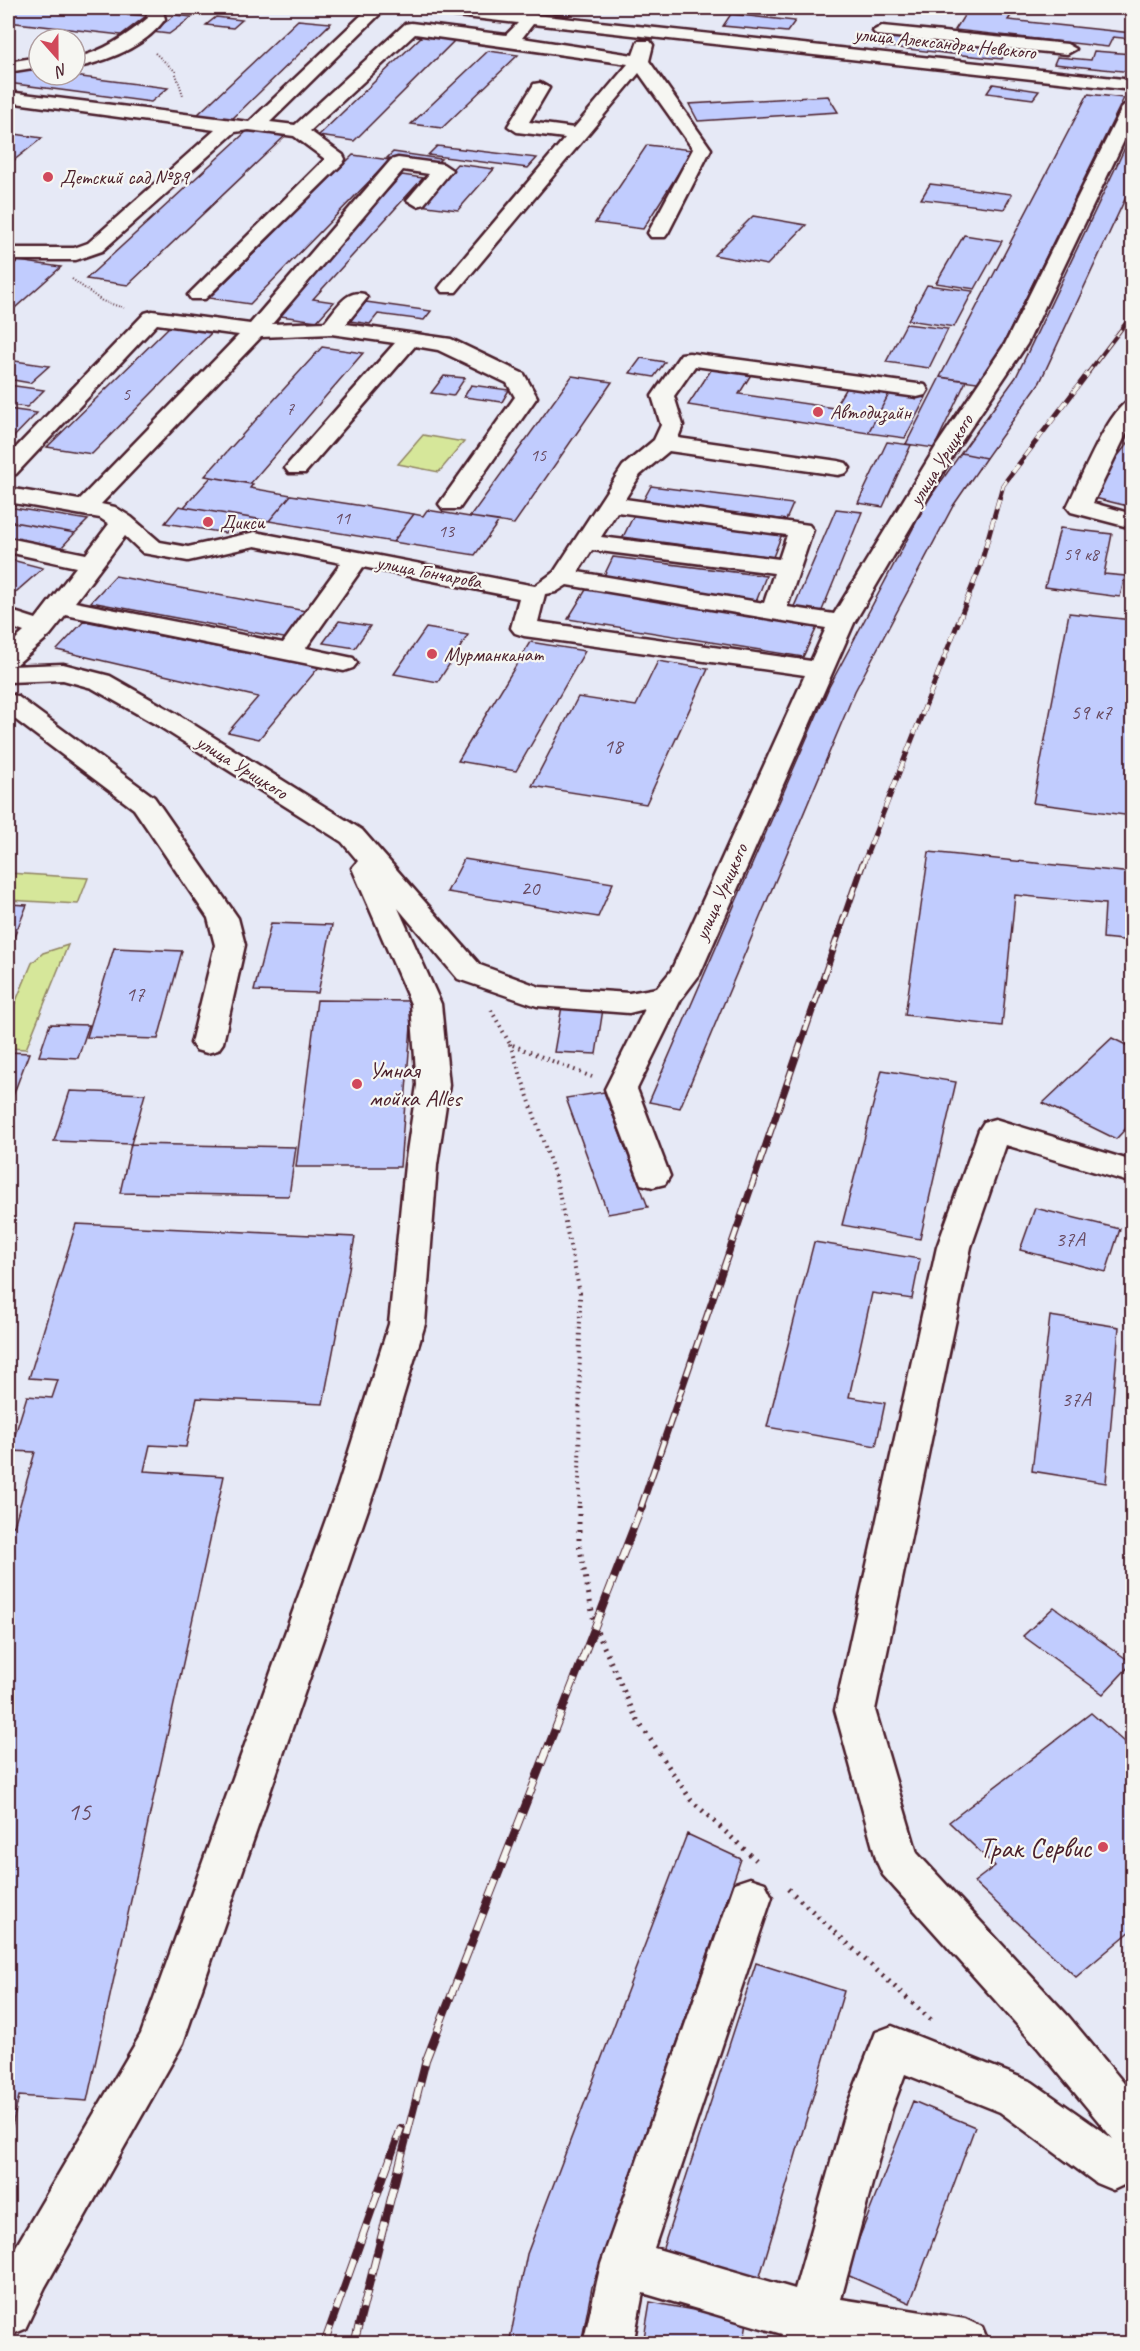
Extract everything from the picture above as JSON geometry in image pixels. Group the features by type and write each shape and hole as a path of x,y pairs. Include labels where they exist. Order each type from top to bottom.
{"street":[{"path":"87,60 109,54 135,38 157,19 154,8"},
{"name":"улица Александра Невского","path":"431,8 538,13 648,32 1132,86"},
{"path":"510,41 538,13"},
{"path":"610,27 624,15"},
{"path":"255,126 360,23 383,20 411,28 640,61 702,149 658,233"},
{"path":"869,56 886,23 1067,49"},
{"path":"299,131 411,28"},
{"path":"449,288 640,61 648,32"},
{"path":"8,66 27,64"},
{"path":"540,88 517,126 578,134"},
{"path":"8,97 230,126 255,126 299,131 336,159 198,296"},
{"name":"улица Урицкого","path":"8,674 63,672 100,682 166,719 352,836 469,972 537,996 629,1003 667,995 685,974 841,623 948,445 1016,344 1132,106"},
{"path":"8,254 76,254 95,248 230,126"},
{"path":"315,143 350,147"},
{"path":"84,508 255,331 398,164 443,170 417,201"},
{"path":"331,328 357,298"},
{"path":"8,469 152,317 255,331 331,328 443,344 516,379 526,396 451,504"},
{"path":"297,468 410,339"},
{"path":"821,670 524,628 533,593 563,577 631,471 664,443 672,425 663,396 690,359 917,390"},
{"path":"1132,406 1124,416 1079,507 1132,521"},
{"path":"664,443 838,468"},
{"name":"улица Гончарова","path":"8,495 106,512 123,522 152,548 188,554 255,539 533,593"},
{"path":"610,504 801,530 773,612"},
{"path":"8,658 41,630 123,522"},
{"path":"585,542 790,567"},
{"path":"8,545 94,562"},
{"path":"290,652 357,558"},
{"path":"563,577 841,623"},
{"path":"60,606 344,663"},
{"path":"8,617 41,630"},
{"path":"8,702 144,803 223,918 230,945 207,1043"},
{"path":"8,2312 18,2270 160,2043 357,1486 407,1324 421,1165 433,1085 426,1004 352,836"},
{"path":"653,1176 621,1089 667,995"},
{"path":"1132,1172 995,1130 954,1247 855,1710 898,1862 1053,2032 1132,2127"},
{"path":"608,2343 625,2264 763,1880"},
{"path":"807,2331 868,2109 892,2048 1016,2097 1113,2167 1132,2155"},
{"path":"625,2264 807,2331 965,2343"}],"path":[{"path":"135,38 175,71 188,119"},
{"path":"76,254 72,281 102,301 152,317"},
{"path":"469,972 510,1044 556,1179 580,1293 579,1544 595,1627 636,1718 691,1800 763,1880 937,2025"},
{"path":"510,1044 621,1089"}],"green space":[{"path":"423,435 464,442 439,472 398,464"},
{"path":"8,873 88,878 78,904 8,900"},
{"path":"68,945 26,1049 8,1048 8,1020 32,963 43,953"}],"building":[{"path":"8,8 75,8 146,16 121,35 87,31 87,27 51,27 8,22"},
{"path":"560,8 578,8 568,16 553,14"},
{"path":"969,8 1016,8 1008,20 1132,33 1132,39 1113,37 1108,47 955,30"},
{"path":"731,14 795,21 787,32 723,26"},
{"path":"175,15 192,17 169,34 152,32"},
{"path":"216,17 242,20 233,28 206,25"},
{"path":"298,20 331,23 230,121 195,117"},
{"path":"425,33 459,36 354,141 318,136"},
{"path":"887,35 949,42 943,53 880,46"},
{"path":"949,42 1008,49 1002,59 943,53"},
{"path":"488,51 518,55 442,128 411,124"},
{"path":"1094,51 1132,54 1132,72 1054,64 1057,57 1091,60"},
{"path":"18,69 27,70 27,86 8,83 8,76"},
{"path":"87,78 168,88 151,102 38,87 87,87"},
{"path":"993,84 1039,91 1033,99 987,93"},
{"path":"1088,94 1124,98 984,383 940,377"},
{"path":"828,96 838,112 698,121 689,104"},
{"path":"247,131 285,136 128,285 86,279"},
{"path":"8,133 42,138 8,165"},
{"path":"1132,133 1132,184 1040,382 986,458 961,453 1016,377"},
{"path":"647,145 693,150 643,229 595,223"},
{"path":"437,146 537,158 528,168 428,155"},
{"path":"393,152 441,159 435,164 387,158"},
{"path":"353,155 390,160 250,304 209,298"},
{"path":"457,164 494,169 458,210 419,205"},
{"path":"402,175 423,178 313,299 334,302 317,321 273,315"},
{"path":"930,184 1012,194 1004,209 921,199"},
{"path":"753,216 806,225 767,265 714,255"},
{"path":"964,235 1002,241 975,289 936,283"},
{"path":"18,261 61,267 8,314 8,269"},
{"path":"927,285 973,291 954,327 908,320"},
{"path":"366,302 431,311 424,320 378,314 370,324 350,321"},
{"path":"173,323 215,329 92,454 47,447"},
{"path":"906,324 948,329 929,368 886,362"},
{"path":"322,347 363,353 250,484 205,476"},
{"path":"641,358 665,362 654,377 630,373"},
{"path":"8,360 49,366 30,383 8,379"},
{"path":"713,367 752,373 739,394 834,408 847,386 890,392 868,433 688,405"},
{"path":"444,376 465,378 453,396 431,393"},
{"path":"572,376 612,382 514,524 470,517"},
{"path":"940,377 966,381 934,448 906,444"},
{"path":"8,385 44,390 27,407 8,405"},
{"path":"471,385 509,390 502,402 464,397"},
{"path":"890,392 926,397 905,438 868,433"},
{"path":"8,409 37,413 8,443"},
{"path":"1132,438 1132,507 1086,496"},
{"path":"887,442 911,445 883,507 858,503"},
{"path":"961,453 986,458 953,506 855,691 680,1108 649,1102 829,687 928,500"},
{"path":"211,477 253,484 250,488 291,495 269,521 184,507"},
{"path":"651,486 793,504 786,520 643,501"},
{"path":"291,495 414,514 393,542 269,521"},
{"path":"179,506 258,519 249,530 230,527 225,533 165,523"},
{"path":"8,507 88,520 75,533 8,521"},
{"path":"836,509 862,512 821,613 793,609"},
{"path":"427,510 499,521 475,555 393,542 414,514 423,516"},
{"path":"634,515 782,534 773,557 623,537"},
{"path":"8,521 75,533 60,549 8,538"},
{"path":"1060,528 1112,534 1104,574 1125,576 1120,597 1045,587"},
{"path":"613,557 766,576 756,602 601,582"},
{"path":"8,559 43,568 10,597 8,596"},
{"path":"115,576 311,612 289,639 91,602"},
{"path":"587,588 818,625 803,657 568,619"},
{"path":"1069,613 1132,620 1132,816 1033,803"},
{"path":"84,621 319,667 259,739 228,732 258,697 57,650"},
{"path":"339,621 370,626 355,648 323,643"},
{"name":"Мурманканат","path":"426,628 468,635 438,682 394,674"},
{"path":"530,642 585,651 516,771 458,761"},
{"path":"658,661 708,669 646,804 532,786 578,697 636,706"},
{"path":"929,852 1132,873 1132,941 1103,938 1105,904 1015,895 1002,1026 905,1015"},
{"path":"464,859 613,883 598,917 447,892"},
{"path":"8,904 27,905 8,952"},
{"path":"271,923 332,925 318,993 254,991"},
{"path":"114,948 182,951 158,1039 87,1037"},
{"name":"Умная мойка Alles","path":"317,1000 413,1001 400,1167 296,1167"},
{"path":"562,1006 603,1009 596,1054 554,1052"},
{"path":"50,1024 89,1025 78,1058 39,1056"},
{"path":"1112,1038 1132,1048 1132,1122 1116,1139 1043,1103"},
{"path":"8,1052 29,1053 8,1109"},
{"path":"882,1070 956,1082 920,1239 842,1225"},
{"path":"70,1091 145,1094 131,1144 54,1141"},
{"path":"604,1092 648,1207 608,1214 566,1098"},
{"path":"131,1144 296,1147 289,1196 120,1193"},
{"path":"1035,1208 1120,1229 1106,1272 1020,1250"},
{"path":"76,1224 355,1237 323,1404 197,1398 186,1447 150,1445 144,1471 224,1476 87,2101 19,2096 8,2143 8,1526 14,1526 35,1452 10,1451 27,1396 52,1398 58,1380 29,1378"},
{"path":"814,1242 920,1259 912,1299 872,1293 849,1397 885,1403 876,1446 767,1427"},
{"path":"1050,1316 1119,1327 1106,1483 1032,1471"},
{"path":"1054,1607 1132,1663 1103,1694 1023,1636"},
{"path":"1091,1713 1132,1749 1132,1930 1076,1977 974,1882 995,1866 949,1822"},
{"path":"687,1834 741,1859 592,2287 581,2344 509,2344 527,2254"},
{"path":"756,1963 844,1991 758,2283 662,2251"},
{"path":"913,2101 975,2127 910,2303 845,2274"},
{"path":"650,2302 747,2320 744,2344 643,2344"}],"railway":[{"path":"1087,374 1132,315"},
{"path":"863,864 980,567 1003,485 1088,373"},
{"path":"641,1507 863,863"},
{"path":"354,2344 426,2060 642,1506"},
{"path":"324,2344 401,2128"}],"place":[{"name":"Детский сад №89","path":"48,177"},
{"name":"Автодизайн","path":"818,412"},
{"name":"Дикси","path":"208,522"},
{"name":"Мурманканат","path":"432,654"},
{"name":"Умная мойка Alles","path":"357,1084"},
{"name":"Трак Сервис","path":"1103,1847"}]}
